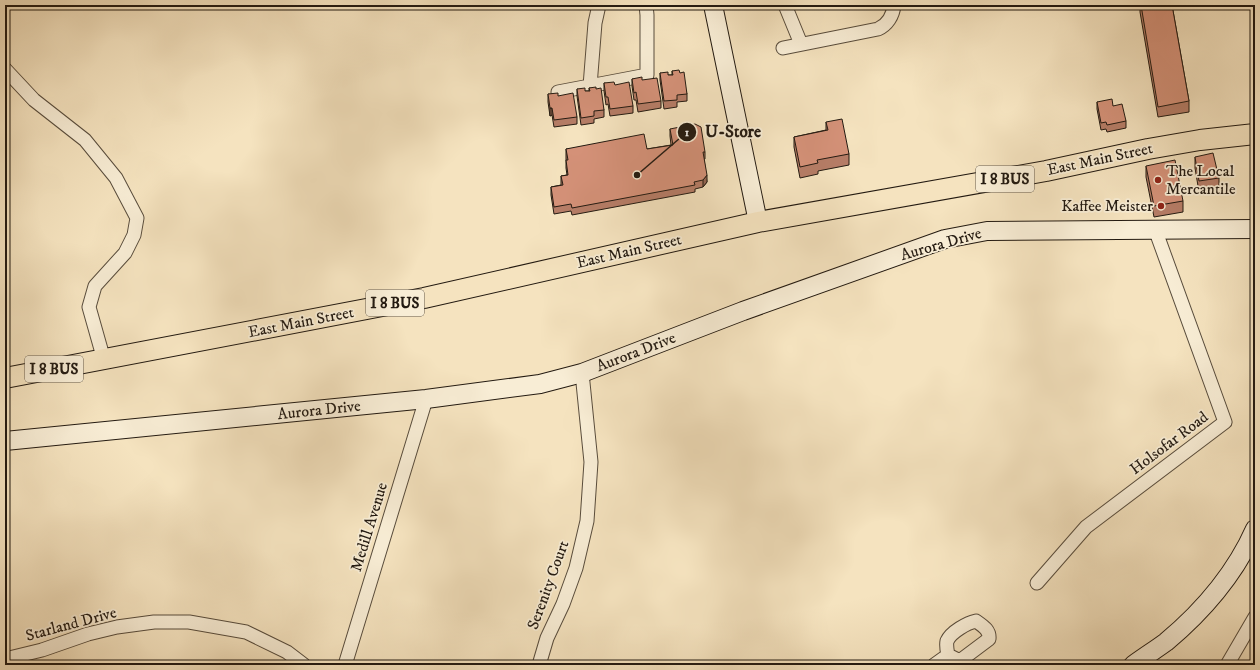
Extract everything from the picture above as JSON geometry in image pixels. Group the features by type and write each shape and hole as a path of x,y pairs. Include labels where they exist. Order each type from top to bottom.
{"main road":[{"name":"East Main Street","path":"5,378 424,298 758,222 1031,174 1148,148 1255,134"}],"street":[{"path":"590,86 595,24 599,5"},
{"path":"558,92 647,75 646,5"},
{"path":"713,5 758,222"},
{"path":"785,5 801,44"},
{"path":"783,48 878,29 886,24 890,18 894,5"},
{"path":"5,69 34,100 85,140 116,178 137,218 134,235 125,253 95,286 89,306 104,360"},
{"name":"Holsofar Road","path":"1037,583 1086,527 1225,422 1155,229"},
{"name":"Aurora Drive","path":"5,441 426,400 540,384 582,373 743,311 945,239 987,231 1255,229"},
{"name":"Serenity Court","path":"539,665 547,638 563,604 576,568 587,521 591,462 582,373"},
{"name":"Medill Avenue","path":"345,665 426,400"},
{"path":"1133,665 1165,642 1200,610 1218,590 1251,551 1255,529"},
{"path":"1227,665 1255,617"},
{"name":"Starland Drive","path":"5,659 42,650 88,634 117,627 154,622 186,622 246,632 287,652 304,665"},
{"path":"934,665 948,655"}],"building":[{"path":"1141,5 1172,5 1189,101 1158,107"},
{"path":"679,70 680,73 684,72 687,94 677,95 677,100 664,101 660,73 668,72 668,75 673,75 672,71"},
{"path":"642,77 642,80 657,78 661,101 638,104 636,92 634,93 632,79"},
{"path":"614,82 615,85 629,82 633,106 610,109 604,83"},
{"path":"596,87 596,89 601,88 604,110 594,111 594,116 581,118 577,89 585,88 585,91 590,91 589,88"},
{"path":"558,93 558,96 573,93 577,117 554,120 548,94"},
{"path":"1112,99 1113,106 1122,104 1126,121 1107,125 1106,122 1101,123 1097,102"},
{"path":"842,119 849,154 817,160 818,163 800,167 794,137 828,130 826,122"},
{"path":"695,124 701,127 707,175 703,180 694,182 695,185 572,208 571,204 554,207 551,187 563,185 561,176 568,175 566,149 644,134 647,149 673,145 670,129"},
{"path":"1213,153 1219,178 1199,181 1195,157"},
{"path":"1175,160 1183,201 1154,206 1146,166"}],"place":[{"name":"U-Store","path":"637,175"},
{"name":"The Local Mercantile","path":"1158,180"},
{"name":"Kaffee Meister","path":"1161,206"}]}
